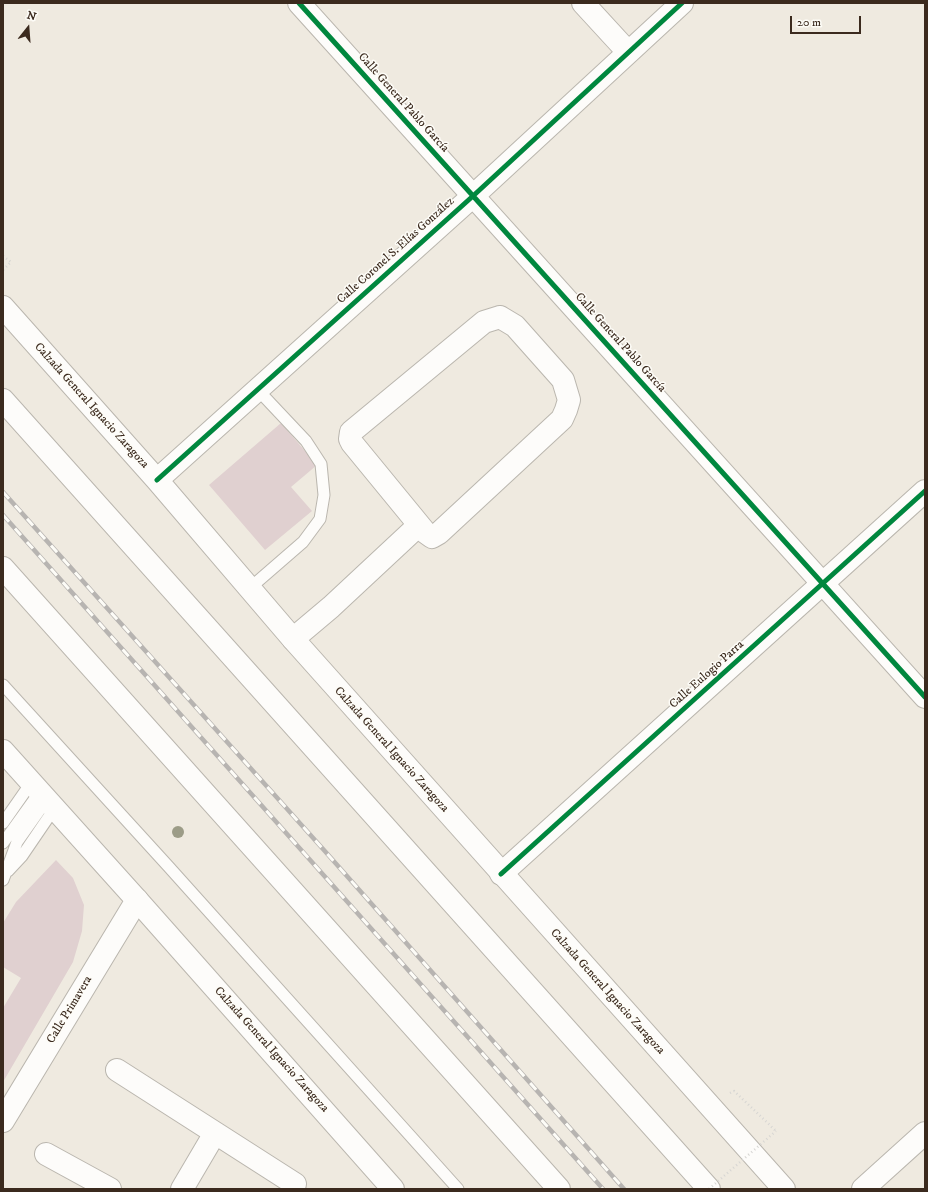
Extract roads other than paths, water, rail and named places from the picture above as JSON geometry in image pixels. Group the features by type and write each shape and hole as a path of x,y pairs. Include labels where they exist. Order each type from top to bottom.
{"main road":[{"name":"Calle General Pablo García","path":"299,3 925,697"},
{"path":"583,3 628,52"},
{"name":"Calle Coronel S. Elías González","path":"157,480 472,196 682,3"},
{"name":"Calzada General Ignacio Zaragoza","path":"3,307 157,480 293,639 501,874 784,1189"},
{"path":"500,317 516,326 563,380 569,400 566,410 562,419 439,533 432,537 428,535 419,525 352,443 350,440 351,432 484,322 500,317"},
{"path":"3,400 709,1189"},
{"name":"Calle Eulogio Parra","path":"501,874 925,491"},
{"path":"293,639 331,607 419,525"},
{"path":"3,568 559,1189"},
{"name":"Calzada General Ignacio Zaragoza","path":"3,752 137,900 393,1189"},
{"name":"Calle Primavera","path":"3,1121 137,900"},
{"path":"117,1070 295,1184"},
{"path":"182,1189 215,1133"},
{"path":"863,1189 925,1133"},
{"path":"46,1154 110,1189"}],"lane":[{"path":"250,588 303,542 320,519 324,495 321,464 306,441 257,389"},
{"path":"3,685 174,872 458,1189"},
{"path":"3,822 43,796"},
{"path":"3,843 43,796"},
{"path":"5,877 17,842 43,796"}],"railway":[{"path":"3,492 323,849 624,1189"},
{"path":"3,515 603,1189"}]}
